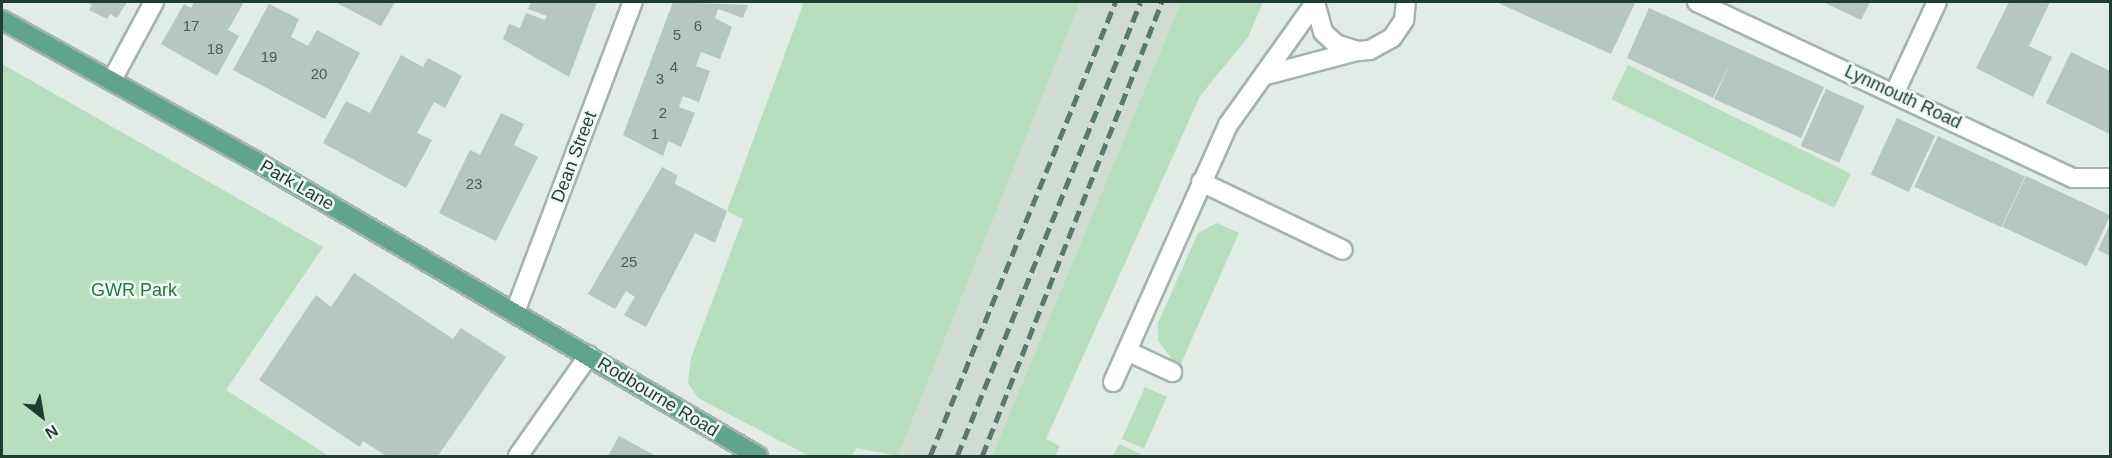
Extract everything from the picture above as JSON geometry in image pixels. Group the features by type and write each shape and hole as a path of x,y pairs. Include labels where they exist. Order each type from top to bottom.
{"main road":[{"name":"Park Lane","path":"2,20 112,80 589,355"},
{"name":"Rodbourne Road","path":"589,355 758,456"}],"street":[{"path":"112,80 154,2"},
{"name":"Dean Street","path":"515,312 633,2"},
{"path":"1315,2 1317,20 1327,36 1340,46 1358,51"},
{"path":"1113,382 1201,182 1237,109 1266,75 1315,2"},
{"path":"1266,75 1358,51 1370,50 1392,38 1404,20 1406,2"},
{"name":"Lynmouth Road","path":"1697,2 1895,92 2073,178 2110,178"},
{"path":"1895,92 1937,2"},
{"path":"1201,182 1343,250"},
{"path":"1126,351 1172,372"},
{"path":"519,456 589,355"}],"shaded area":[{"path":"1080,2 1181,2 992,456 898,456"}],"green space":[{"path":"804,2 1080,2 898,456 857,448 852,456 809,456 698,398 688,383 691,358 743,219 727,211"},
{"path":"1181,2 1263,2 1248,37 1200,96 1046,439 1060,446 1055,456 992,456"},
{"name":"GWR Park","path":"2,64 323,247 226,390 329,456 2,456"},
{"path":"1628,65 1851,174 1834,208 1611,99"},
{"path":"1217,223 1239,233 1179,368 1158,341 1158,323 1198,233"},
{"path":"1145,387 1167,397 1144,449 1122,439"},
{"path":"1119,444 1141,454 1140,456 1113,456"}],"building":[{"path":"86,2 127,2 117,18 110,14 107,19 89,10 92,5"},
{"path":"194,2 244,2 228,30 239,36 217,76 161,44 184,4 191,8"},
{"path":"335,2 395,2 381,26"},
{"path":"531,2 597,2 569,77 503,39 509,24 520,28 526,13 545,20 547,16 528,9"},
{"path":"673,2 748,5 743,18 718,9 715,18 732,27 720,59 701,52 696,66 710,71 699,102 683,96 679,107 695,113 681,147 668,141 663,156 623,135"},
{"path":"1496,2 1632,2 1635,3 1611,54"},
{"path":"1823,2 1870,2 1861,20"},
{"path":"2009,2 2050,2 2029,46 2052,57 2033,97 1976,68"},
{"path":"269,4 299,19 291,37 308,46 317,30 360,53 325,119 233,70"},
{"path":"1649,8 1824,87 1801,138 1714,99 1732,59 1713,98 1627,58"},
{"path":"2071,52 2110,71 2110,134 2046,103"},
{"path":"401,55 423,67 428,58 462,76 445,108 434,102 417,133 432,140 406,188 323,143 346,101 370,113"},
{"path":"1826,89 1864,106 1839,163 1801,146"},
{"path":"501,113 524,124 514,145 538,157 496,241 439,213 470,150 480,155"},
{"path":"1897,118 1935,136 1909,192 1871,174"},
{"path":"1938,136 2025,177 2001,227 1914,187"},
{"path":"662,167 677,175 675,184 727,211 715,243 695,233 646,327 624,315 635,297 626,291 615,309 588,294"},
{"path":"2026,176 2110,215 2087,266 2002,227"},
{"path":"2110,224 2110,256 2098,250"},
{"path":"354,273 453,339 461,328 506,357 438,456 386,456 363,441 360,447 259,380 316,295 331,307"},
{"path":"619,436 656,456 608,456"}],"railway":[{"path":"930,456 1115,2"},
{"path":"957,456 1140,2"},
{"path":"982,456 1162,2"}]}
